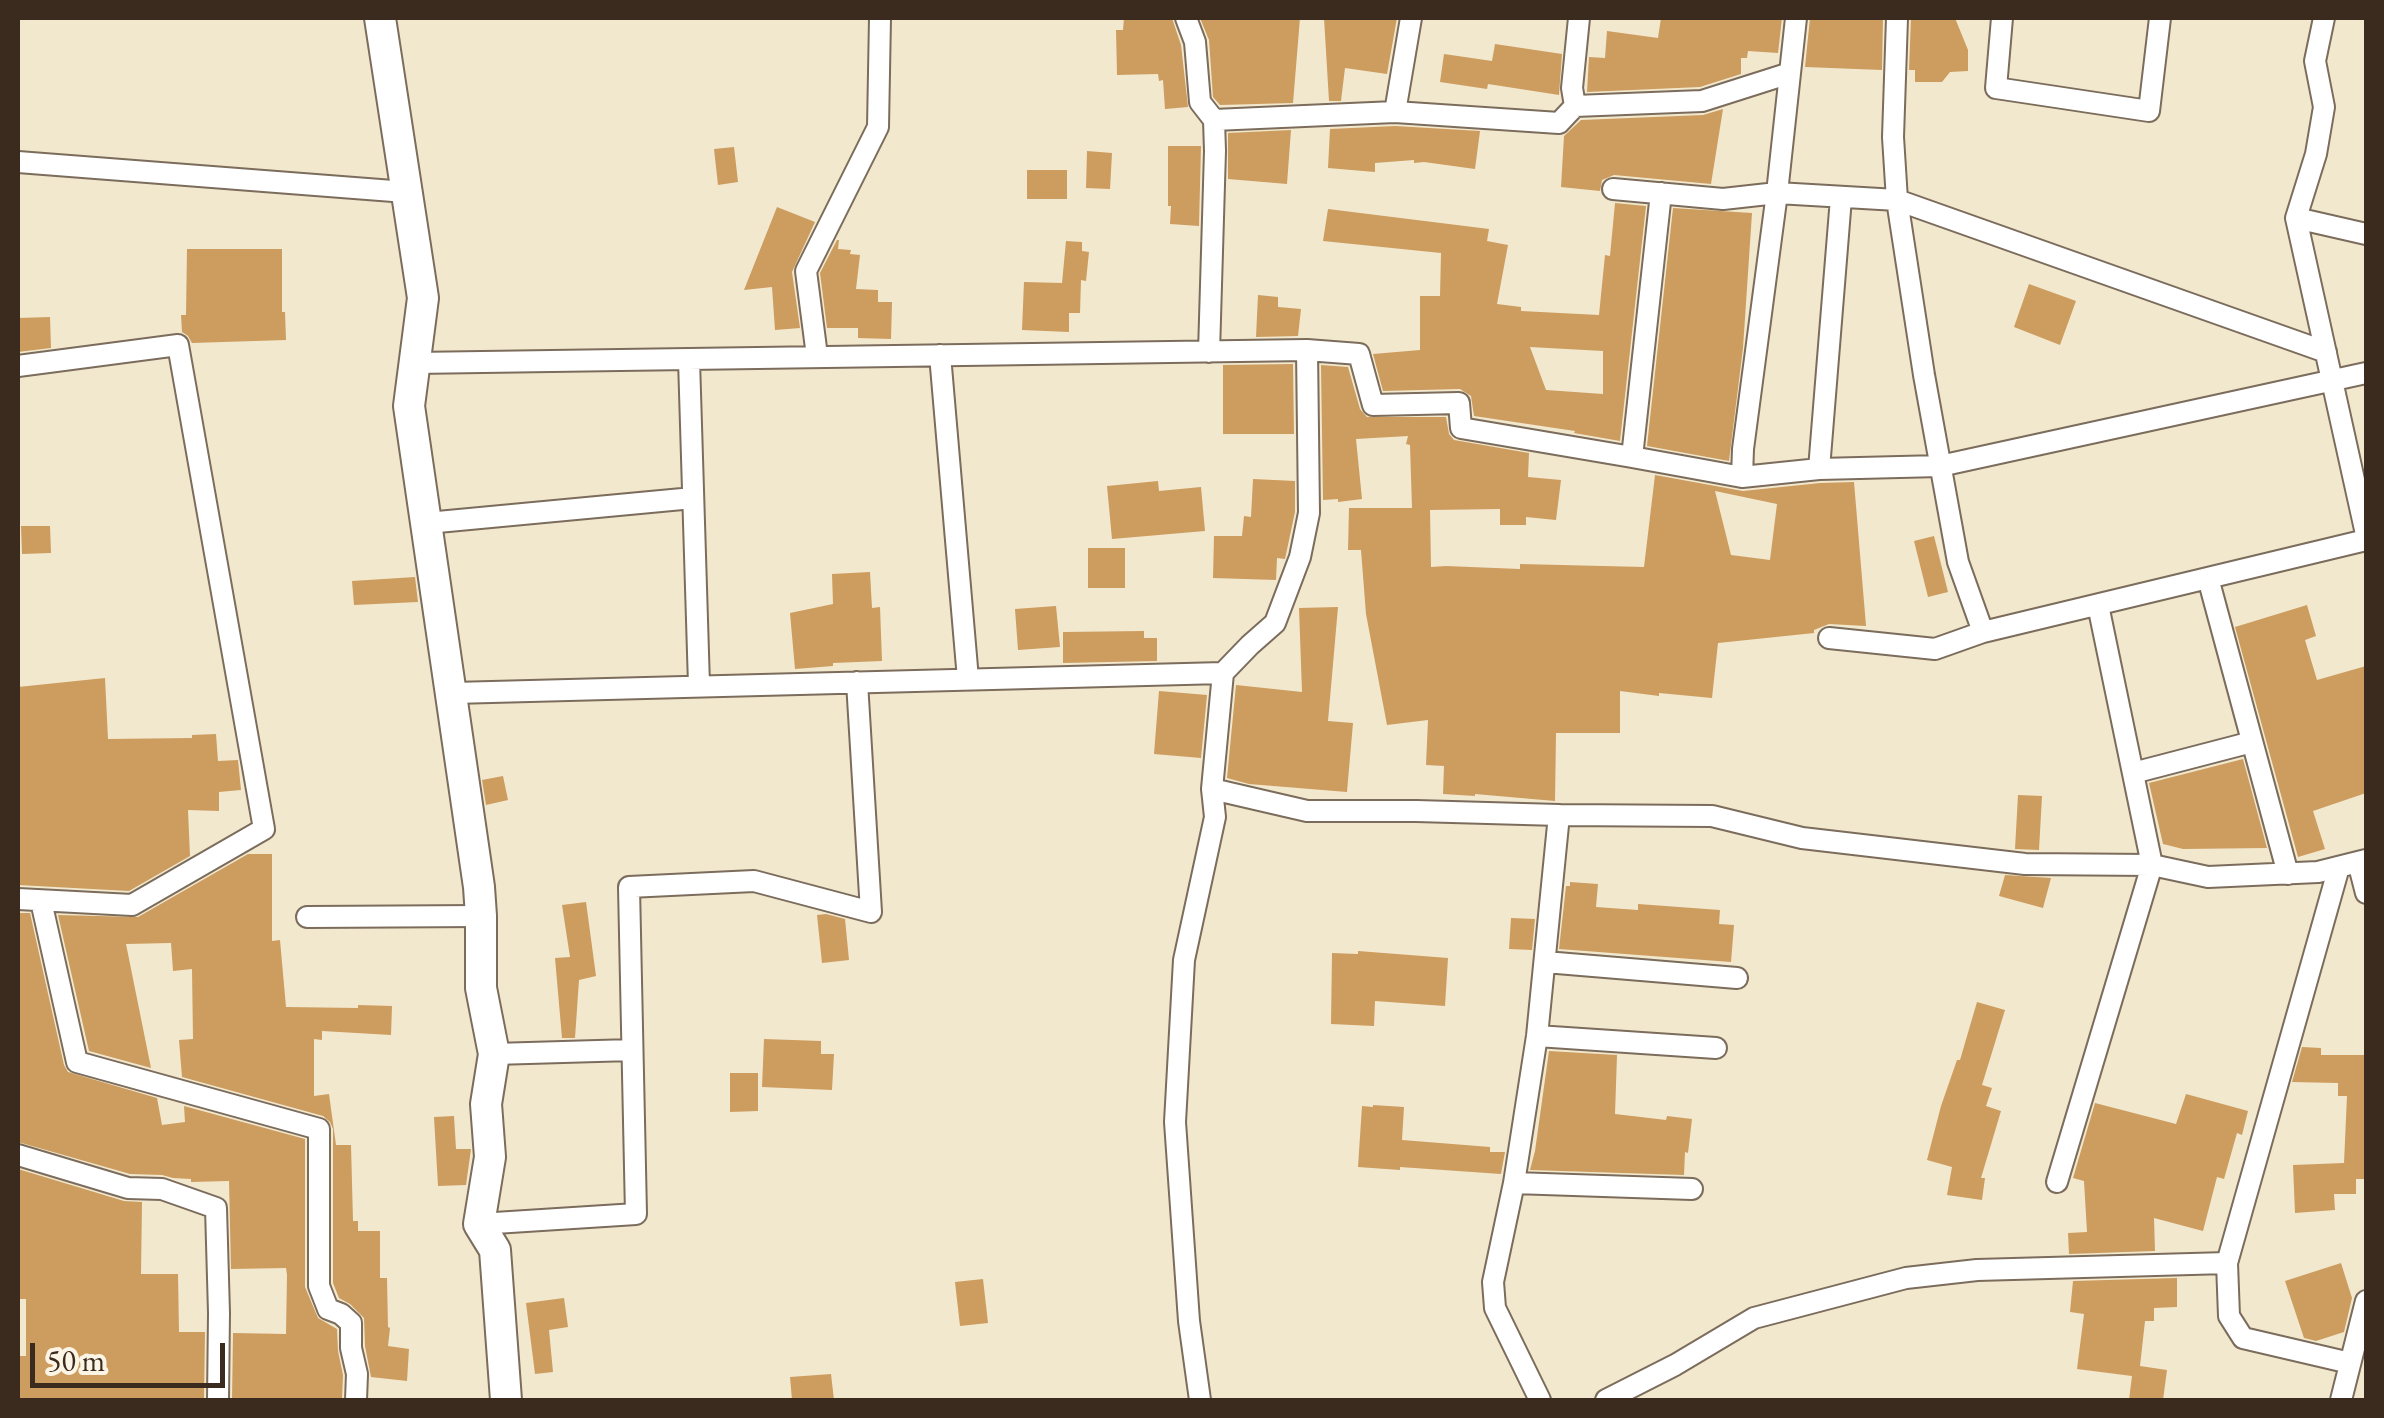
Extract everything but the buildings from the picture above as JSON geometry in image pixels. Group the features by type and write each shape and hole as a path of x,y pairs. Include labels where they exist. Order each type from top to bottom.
{"street":[{"path":"380,18 422,298 409,406 482,916 480,988 494,1054 486,1104 490,1157 479,1224 495,1250 506,1400"},
{"path":"817,356 806,271 878,127 880,18"},
{"path":"1186,18 1195,42 1200,102 1214,120 1209,352"},
{"path":"1395,112 1412,18"},
{"path":"1575,106 1572,88 1580,18"},
{"path":"1742,477 1796,18"},
{"path":"1897,18 1893,137 1896,200 1958,562 1983,632"},
{"path":"2002,18 1996,88 2149,111 2160,18"},
{"path":"1830,638 1935,649 1983,632 2366,537 2296,218 2316,154 2324,107 2315,60 2324,18"},
{"path":"1214,120 1395,112 1559,122 1575,106 1702,102 1790,73"},
{"path":"18,162 406,192"},
{"path":"1613,189 1723,199 1777,193 1896,200 2326,352"},
{"path":"1632,457 1662,193"},
{"path":"1819,470 1840,198"},
{"path":"2296,218 2366,234"},
{"path":"18,366 178,345 264,830 132,904 18,898"},
{"path":"414,363 1306,350 1359,354 1373,404 1459,402 1462,428 1742,477 1940,466 2366,374"},
{"path":"1200,1400 1188,1320 1174,1122 1184,960 1215,817 1212,789 1224,673 1275,623 1300,557 1309,513 1306,350"},
{"path":"940,355 968,679"},
{"path":"689,360 699,685"},
{"path":"426,523 693,498"},
{"path":"2208,578 2288,874"},
{"path":"2057,1182 2152,865 2098,604"},
{"path":"452,693 1224,673"},
{"path":"479,1224 636,1214 629,887 754,882 871,912 857,682"},
{"path":"2133,773 2252,742"},
{"path":"1212,789 1307,812 1712,816 1802,838 2026,864 2152,865 2208,877 2318,872 2354,863"},
{"path":"1540,1400 1495,1308 1492,1282 1514,1183 1537,1036 1558,815"},
{"path":"2354,863 2366,893"},
{"path":"2350,1363 2243,1338 2230,1316 2227,1264 2354,863"},
{"path":"41,901 78,1062 319,1129 319,1286 328,1309 352,1323 356,1400"},
{"path":"307,917 482,916"},
{"path":"1546,962 1736,978"},
{"path":"1537,1036 1716,1048"},
{"path":"494,1054 632,1050"},
{"path":"18,1155 128,1188 162,1189 216,1208 218,1400"},
{"path":"1514,1183 1692,1189"},
{"path":"1606,1400 1639,1393 1754,1318 1906,1278 1977,1270 2227,1264"},
{"path":"2340,1400 2366,1301"}]}
